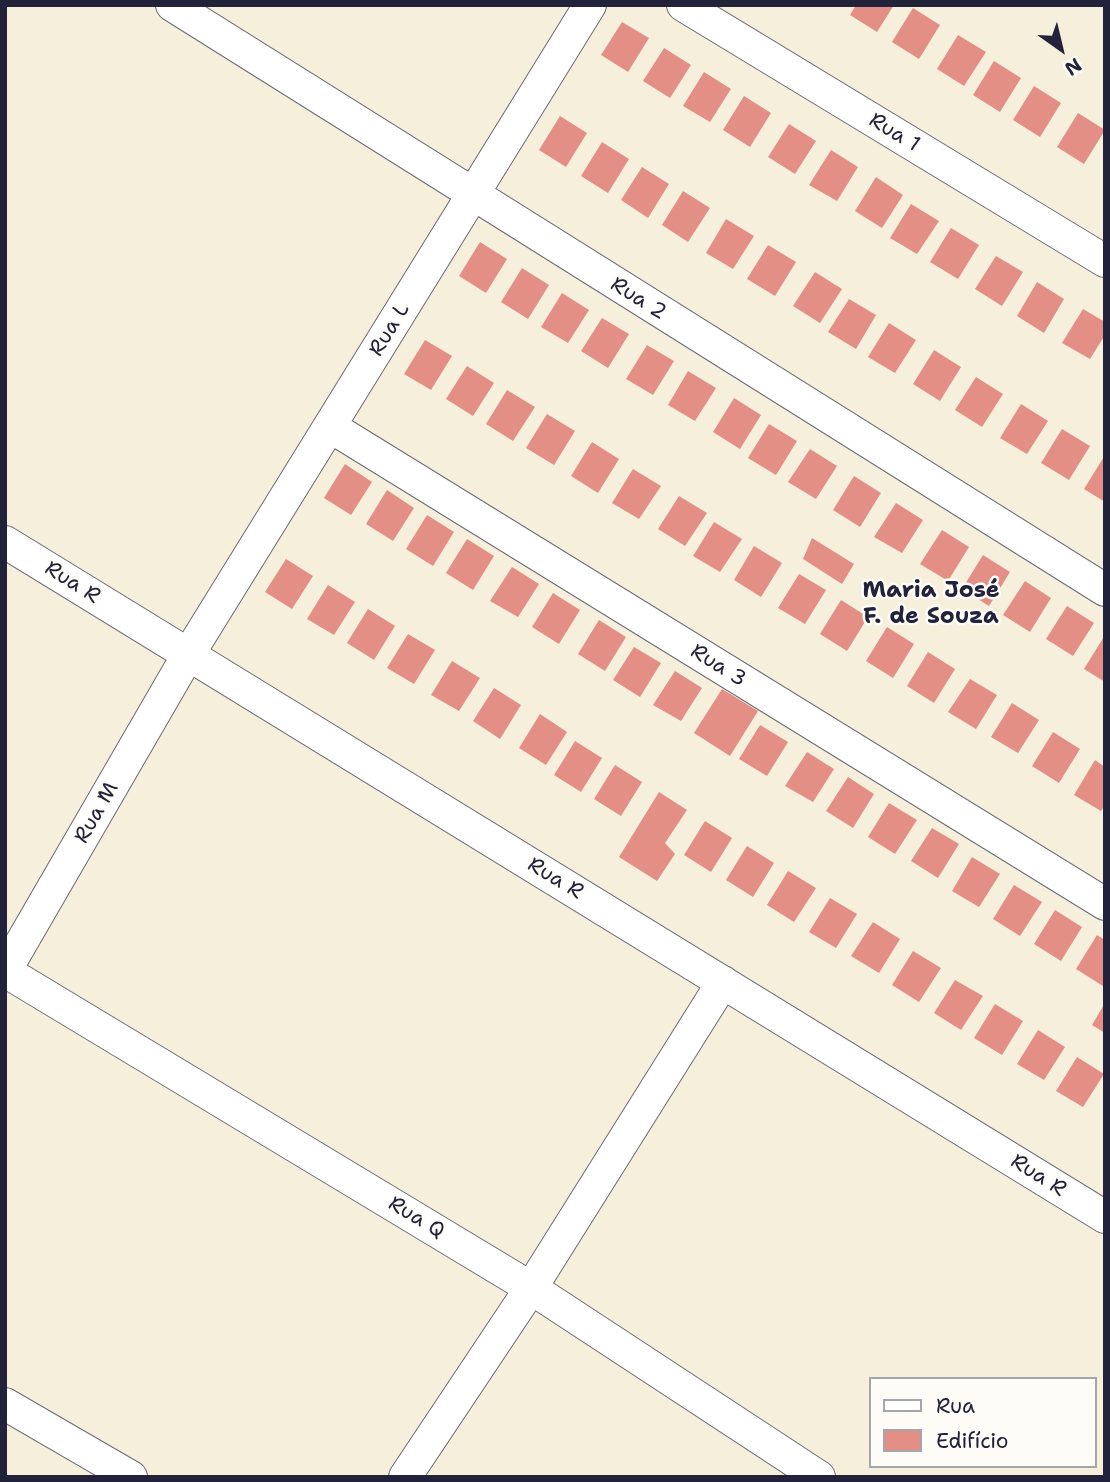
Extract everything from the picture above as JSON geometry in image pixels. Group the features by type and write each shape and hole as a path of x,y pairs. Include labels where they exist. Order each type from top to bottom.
{"street":[{"name":"Rua 2","path":"172,5 1105,590"},
{"name":"Rua L","path":"188,655 590,5"},
{"name":"Rua 1","path":"683,5 1105,261"},
{"name":"Rua 3","path":"331,427 1105,904"},
{"name":"Rua R","path":"5,542 1105,1217"},
{"name":"Rua M","path":"5,971 188,655"},
{"name":"Rua Q","path":"5,971 531,1288 819,1477"},
{"path":"405,1477 531,1288 723,982"},
{"path":"5,1404 131,1477"}],"building":[{"path":"856,5 894,5 877,32 850,15"},
{"path":"913,8 940,25 919,59 892,42"},
{"path":"622,22 649,38 628,72 601,55"},
{"path":"958,35 986,52 964,86 937,69"},
{"path":"664,48 691,65 670,98 643,81"},
{"path":"994,61 1021,78 1000,112 973,95"},
{"path":"704,72 731,89 710,122 683,106"},
{"path":"1034,86 1061,103 1040,137 1013,120"},
{"path":"744,96 771,113 750,147 723,130"},
{"path":"1078,113 1105,130 1084,164 1057,147"},
{"path":"560,116 587,133 566,167 539,150"},
{"path":"789,124 816,141 795,174 768,157"},
{"path":"602,142 629,159 608,193 581,176"},
{"path":"831,150 858,167 837,201 809,185"},
{"path":"642,167 669,184 648,218 621,200"},
{"path":"876,177 903,195 882,228 855,211"},
{"path":"683,191 710,208 688,242 662,225"},
{"path":"911,204 939,221 917,254 890,238"},
{"path":"726,219 754,236 733,269 706,253"},
{"path":"951,228 979,245 958,279 930,262"},
{"path":"480,242 507,259 486,293 459,276"},
{"path":"768,245 796,262 775,296 747,279"},
{"path":"996,256 1023,272 1002,306 975,289"},
{"path":"522,268 549,285 528,319 501,302"},
{"path":"815,272 842,289 820,323 793,306"},
{"path":"1037,282 1064,299 1044,333 1017,316"},
{"path":"562,293 589,310 568,343 541,327"},
{"path":"849,299 876,315 856,349 828,332"},
{"path":"1083,309 1105,322 1105,335 1090,359 1062,343"},
{"path":"602,318 629,334 608,368 581,351"},
{"path":"889,323 916,340 895,373 868,357"},
{"path":"425,340 452,356 431,390 404,374"},
{"path":"647,345 674,361 653,395 626,379"},
{"path":"934,350 961,367 940,401 913,384"},
{"path":"467,366 494,383 473,416 446,399"},
{"path":"688,371 716,388 695,421 668,405"},
{"path":"976,377 1003,394 982,427 955,410"},
{"path":"507,390 535,407 513,441 486,424"},
{"path":"734,398 761,415 740,449 713,432"},
{"path":"1021,404 1048,421 1027,454 1000,438"},
{"path":"547,414 575,431 554,465 526,448"},
{"path":"769,424 797,441 776,475 748,458"},
{"path":"1062,429 1090,446 1069,480 1041,463"},
{"path":"592,442 619,459 598,493 571,476"},
{"path":"810,449 837,466 816,499 788,482"},
{"path":"1105,455 1105,502 1084,489"},
{"path":"345,464 372,482 351,515 324,498"},
{"path":"633,469 661,486 639,519 612,503"},
{"path":"854,476 881,493 860,527 833,510"},
{"path":"387,490 414,508 393,541 366,524"},
{"path":"679,496 707,513 685,546 658,529"},
{"path":"896,503 923,520 902,553 874,537"},
{"path":"427,515 454,532 433,566 406,549"},
{"path":"714,522 742,539 720,572 693,556"},
{"path":"942,530 969,547 948,581 920,564"},
{"path":"812,538 854,564 842,584 803,559"},
{"path":"467,539 494,556 473,590 446,573"},
{"path":"754,546 782,563 761,597 734,580"},
{"path":"983,555 1010,572 989,606 962,589"},
{"path":"286,559 313,576 292,609 265,592"},
{"path":"512,567 539,584 518,617 490,601"},
{"path":"799,574 826,590 805,624 778,608"},
{"path":"1025,581 1051,598 1030,632 1003,615"},
{"path":"328,585 355,602 334,635 307,619"},
{"path":"553,593 580,610 559,644 532,627"},
{"path":"841,600 868,617 847,651 820,634"},
{"path":"1067,606 1094,623 1073,656 1046,639"},
{"path":"368,609 395,626 374,660 347,643"},
{"path":"599,620 626,637 605,671 578,654"},
{"path":"887,627 914,644 893,678 866,661"},
{"path":"408,634 435,650 414,684 387,668"},
{"path":"1105,635 1105,682 1084,669"},
{"path":"634,647 661,663 640,697 613,680"},
{"path":"928,652 955,669 934,703 907,686"},
{"path":"452,661 480,678 459,711 431,695"},
{"path":"675,671 702,688 681,721 653,705"},
{"path":"970,679 997,695 976,729 948,712"},
{"path":"494,688 521,705 500,739 473,721"},
{"path":"722,689 758,711 730,756 694,733"},
{"path":"1012,703 1039,720 1018,753 991,737"},
{"path":"540,714 567,732 546,765 519,748"},
{"path":"760,725 788,742 767,776 739,759"},
{"path":"1053,732 1080,749 1059,783 1032,766"},
{"path":"575,741 602,758 581,792 554,775"},
{"path":"807,752 834,769 813,802 785,786"},
{"path":"1095,760 1105,767 1105,805 1101,811 1074,795"},
{"path":"615,765 642,782 621,816 594,799"},
{"path":"848,777 874,794 853,828 826,811"},
{"path":"659,792 687,810 665,843 675,854 657,881 619,857"},
{"path":"889,803 917,820 895,854 868,837"},
{"path":"705,821 732,838 711,872 684,855"},
{"path":"932,828 959,844 938,878 911,861"},
{"path":"747,846 774,863 753,897 726,880"},
{"path":"972,857 1000,874 979,907 952,891"},
{"path":"788,871 816,888 794,922 767,905"},
{"path":"1014,885 1042,902 1020,936 993,919"},
{"path":"830,898 857,914 836,948 809,932"},
{"path":"1055,910 1082,927 1061,961 1034,944"},
{"path":"873,922 900,939 879,973 851,956"},
{"path":"1097,935 1105,940 1103,986 1076,969"},
{"path":"913,951 941,968 919,1002 892,985"},
{"path":"955,980 983,996 961,1030 934,1013"},
{"path":"1105,1003 1105,1033 1092,1025"},
{"path":"995,1004 1023,1021 1002,1055 974,1038"},
{"path":"1038,1030 1065,1047 1044,1080 1017,1064"},
{"path":"1077,1057 1104,1074 1083,1107 1056,1091"}],"district":[{"name":"Maria José F. de Souza","path":"931,604"}]}
